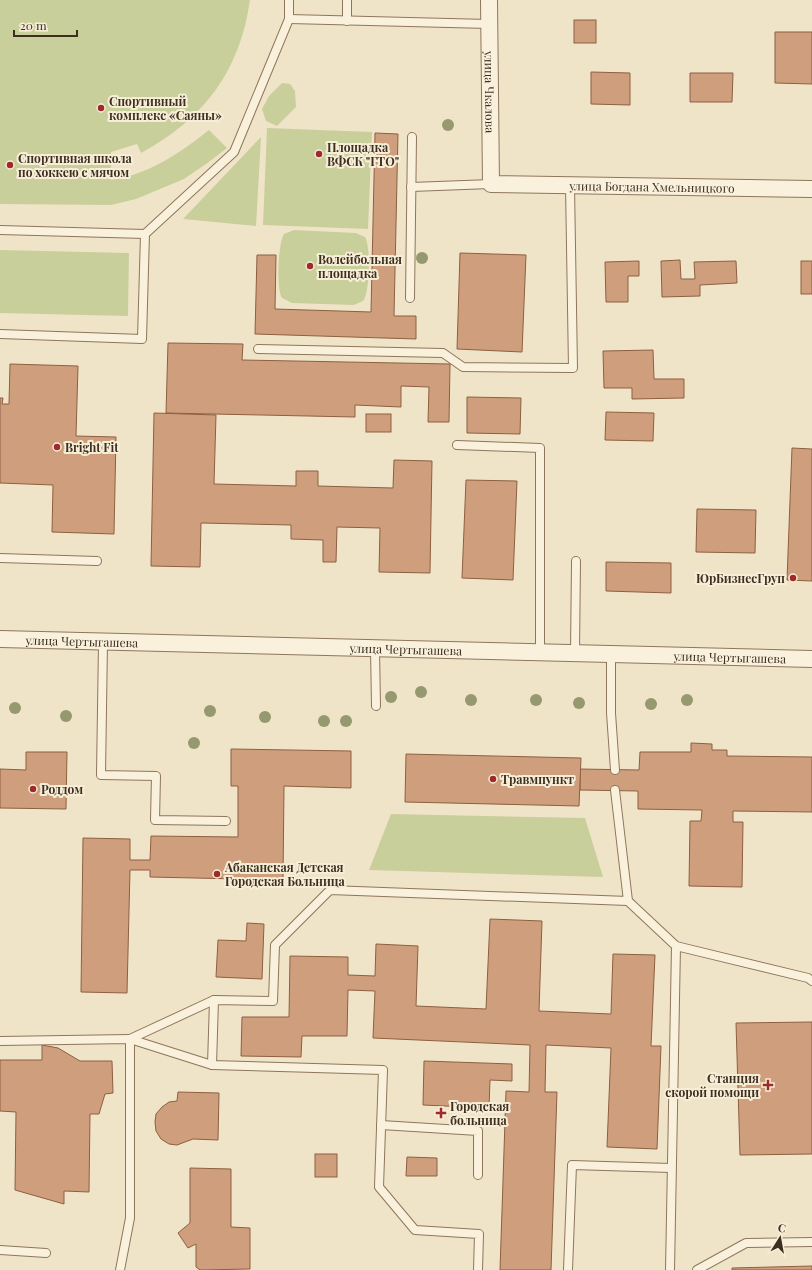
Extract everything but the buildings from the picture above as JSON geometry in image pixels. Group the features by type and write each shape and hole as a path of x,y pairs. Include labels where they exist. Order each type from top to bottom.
{"street":[{"name":"улица Чкалова","path":"489,0 491,184"},
{"name":"улица Богдана Хмельницкого","path":"491,184 812,189"},
{"name":"улица Чертыгашева","path":"0,639 103,643 575,652 812,659"}],"lane":[{"path":"0,230 145,234 234,152 289,20 289,0"},
{"path":"347,0 348,20"},
{"path":"289,20 489,24"},
{"path":"410,298 412,137"},
{"path":"412,187 491,184"},
{"path":"258,349 443,353 463,367 573,368 570,186"},
{"path":"0,334 142,339 145,234"},
{"path":"457,445 540,448 540,652"},
{"path":"0,558 97,560"},
{"path":"575,652 576,561"},
{"path":"103,643 101,775 156,776 155,820 226,821"},
{"path":"375,649 376,706"},
{"path":"611,653 610,713 614,770"},
{"path":"615,790 628,901 676,946 812,980"},
{"path":"130,1039 214,1000 273,1001 275,945 330,890 628,901"},
{"path":"670,1270 676,946"},
{"path":"212,1065 214,1000"},
{"path":"120,1270 130,1218 130,1039"},
{"path":"0,1041 130,1039 212,1065 383,1070 379,1187 415,1230 479,1234 478,1270"},
{"path":"381,1125 478,1131 478,1175"},
{"path":"568,1270 572,1165 671,1168"},
{"path":"697,1270 746,1243 812,1242"},
{"path":"0,1250 46,1253"}],"green space":[{"name":"Спортивный комплекс «Саяны»","path":"0,0 250,0 245,26 238,49 228,71 215,90 201,108 183,125 163,140 141,153 137,144 111,152 111,180 138,173 163,162 187,147 209,130 227,148 184,179 136,199 111,205 0,204"},
{"path":"282,83 290,84 295,91 296,107 277,126 266,121 262,109 269,96"},
{"path":"267,128 372,132 368,229 263,225"},
{"path":"261,137 256,226 183,219"},
{"path":"294,230 356,233 365,237 368,250 369,269 367,289 363,301 354,305 292,303 282,298 278,276 280,247 284,234"},
{"path":"0,250 129,253 128,316 0,313"},
{"path":"391,814 585,818 603,877 369,870"}],"place":[{"name":"Спортивный комплекс «Саяны»","path":"101,108"},
{"name":"Площадка ВФСК \"ГТО\"","path":"319,154"},
{"name":"Спортивная школа по хоккею с мячом","path":"10,165"},
{"name":"Волейбольная площадка","path":"310,266"},
{"name":"Bright Fit","path":"57,447"},
{"name":"ЮрБизнесГруп","path":"793,578"},
{"name":"Травмпункт","path":"493,779"},
{"name":"Роддом","path":"33,789"},
{"name":"Абаканская Детская Городская Больница","path":"217,874"},
{"name":"Станция скорой помощи","path":"768,1085"},
{"name":"Городская больница","path":"441,1113"}]}
